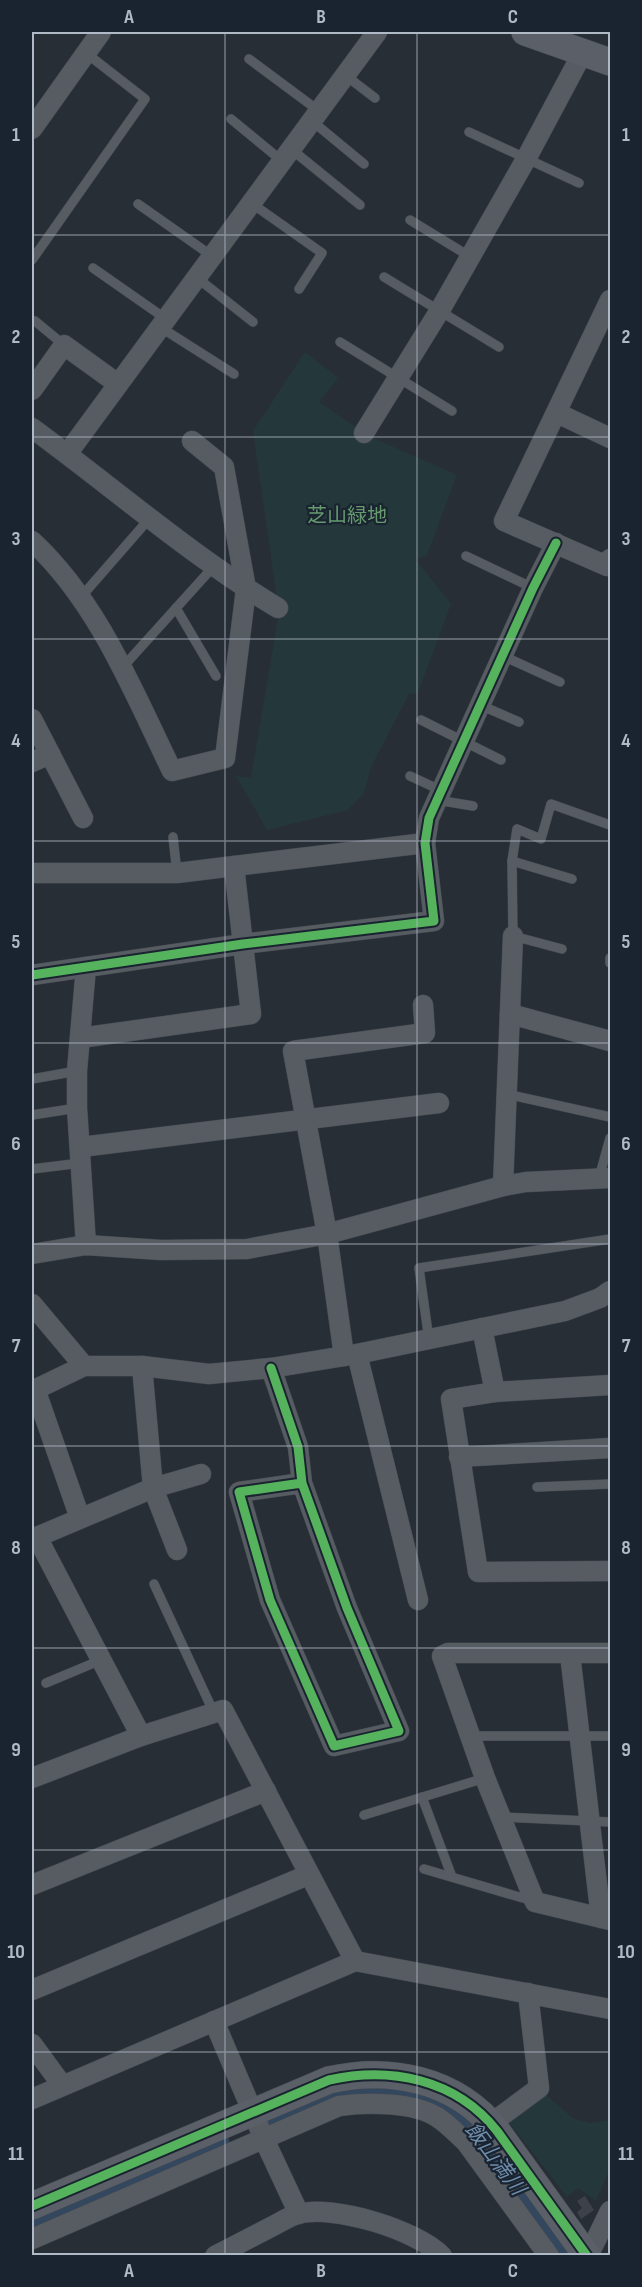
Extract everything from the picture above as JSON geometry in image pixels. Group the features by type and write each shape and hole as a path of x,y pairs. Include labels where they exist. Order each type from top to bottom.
{"street":[{"path":"67,454 377,32"},
{"path":"525,32 610,62"},
{"path":"32,129 93,40"},
{"path":"364,433 440,310 526,159 583,52"},
{"path":"610,300 504,521 607,566 610,559"},
{"path":"33,385 64,345 118,384"},
{"path":"557,413 610,438"},
{"path":"32,428 149,519 246,589 278,608"},
{"path":"32,541 55,562 81,597 122,668 172,771 225,758 246,589 224,467 192,441"},
{"path":"32,975 243,944 434,921 425,843 429,818 533,588 556,543"},
{"path":"32,719 83,818"},
{"path":"32,762 50,754"},
{"path":"32,873 177,873 425,843"},
{"path":"80,1038 251,1014 234,866"},
{"path":"503,1186 513,936"},
{"path":"86,967 77,1071 77,1108 86,1245"},
{"path":"418,1600 350,1355 293,1050 425,1034 423,1005"},
{"path":"510,1014 610,1041"},
{"path":"81,1155 305,1119 439,1103"},
{"path":"32,1254 86,1245 160,1250 247,1249 327,1234 503,1186 526,1182 605,1178"},
{"path":"80,1518 33,1390 84,1366 142,1366 209,1374 271,1368 429,1340 565,1311 600,1298 610,1291"},
{"path":"32,1304 84,1366"},
{"path":"482,1328 495,1392"},
{"path":"142,1366 153,1488 177,1550"},
{"path":"271,1368 298,1447 303,1483 347,1608 399,1731 334,1746 270,1600 239,1492 303,1483"},
{"path":"610,1385 495,1392 451,1399 478,1572 610,1571"},
{"path":"459,1456 610,1448"},
{"path":"141,1736 34,1538 153,1488 201,1474"},
{"path":"570,1654 590,1822 606,1919 535,1902 485,1778 442,1656 448,1653 610,1653"},
{"path":"32,1778 141,1736 223,1710 355,1961"},
{"path":"32,1885 266,1791"},
{"path":"32,1990 308,1875"},
{"path":"32,2099 355,1961 610,2009"},
{"path":"478,2133 539,2088 528,1993"},
{"path":"214,2021 299,2214"},
{"path":"32,2044 62,2085"},
{"path":"32,2239 258,2125 329,2080 355,2074 379,2074 403,2076 431,2084 451,2092 474,2108 478,2133 549,2256"},
{"path":"32,2206 258,2125"},
{"path":"478,2133 588,2256 609,2215"},
{"path":"215,2256 299,2214 325,2213 353,2216 392,2227 432,2245 442,2256"}],"lane":[{"path":"32,260 145,99 93,40"},
{"path":"249,59 315,116 364,164"},
{"path":"345,75 375,98"},
{"path":"231,119 360,205"},
{"path":"470,132 579,183"},
{"path":"251,203 322,253 299,289"},
{"path":"138,204 212,256"},
{"path":"410,220 469,256"},
{"path":"93,268 163,323 234,374"},
{"path":"196,277 253,322"},
{"path":"384,277 499,347"},
{"path":"35,321 64,345"},
{"path":"340,342 452,411"},
{"path":"81,597 149,519"},
{"path":"466,556 533,588"},
{"path":"122,668 214,566"},
{"path":"176,608 216,676"},
{"path":"503,656 560,682"},
{"path":"480,705 519,722"},
{"path":"421,720 501,760"},
{"path":"410,776 439,795 474,806"},
{"path":"562,949 513,936 512,861 517,829 541,838 551,804 610,825"},
{"path":"173,837 177,873"},
{"path":"512,861 572,879"},
{"path":"610,958 610,963"},
{"path":"32,1078 77,1071"},
{"path":"506,1094 610,1117"},
{"path":"32,1115 77,1108"},
{"path":"605,1178 610,1138"},
{"path":"32,1170 81,1155"},
{"path":"429,1340 419,1268 610,1239"},
{"path":"537,1487 610,1484"},
{"path":"154,1584 214,1713"},
{"path":"46,1683 100,1660"},
{"path":"470,1736 610,1736"},
{"path":"364,1815 485,1778"},
{"path":"422,1797 452,1877"},
{"path":"501,1816 610,1822"},
{"path":"423,1869 535,1902"}],"green space":[{"name":"芝山緑地","path":"305,352 338,378 319,402 369,436 457,475 427,555 416,560 451,604 418,693 409,694 371,767 364,793 348,810 267,830 236,776 251,778 279,612 253,431"},
{"path":"544,2093 574,2119 591,2123 610,2120 610,2169 596,2201 578,2188 567,2197 507,2120"}],"building":[{"path":"585,2196 594,2210 581,2219 577,2212 582,2208 577,2201"}],"waterway":[{"name":"飯山満川","path":"282,2114 311,2101 356,2087 401,2091 443,2106 463,2117 567,2256"},
{"name":"飯山満川","path":"32,2222 213,2144"}],"cycle path":[{"path":"32,975 243,944 434,921 425,843 429,818 533,588 556,543"},
{"path":"271,1368 298,1447 302,1483 347,1608 399,1731 334,1746 270,1600 239,1492 302,1483"},
{"path":"32,2206 329,2080 352,2076 398,2076 442,2088 481,2113 497,2131 587,2256"}]}
